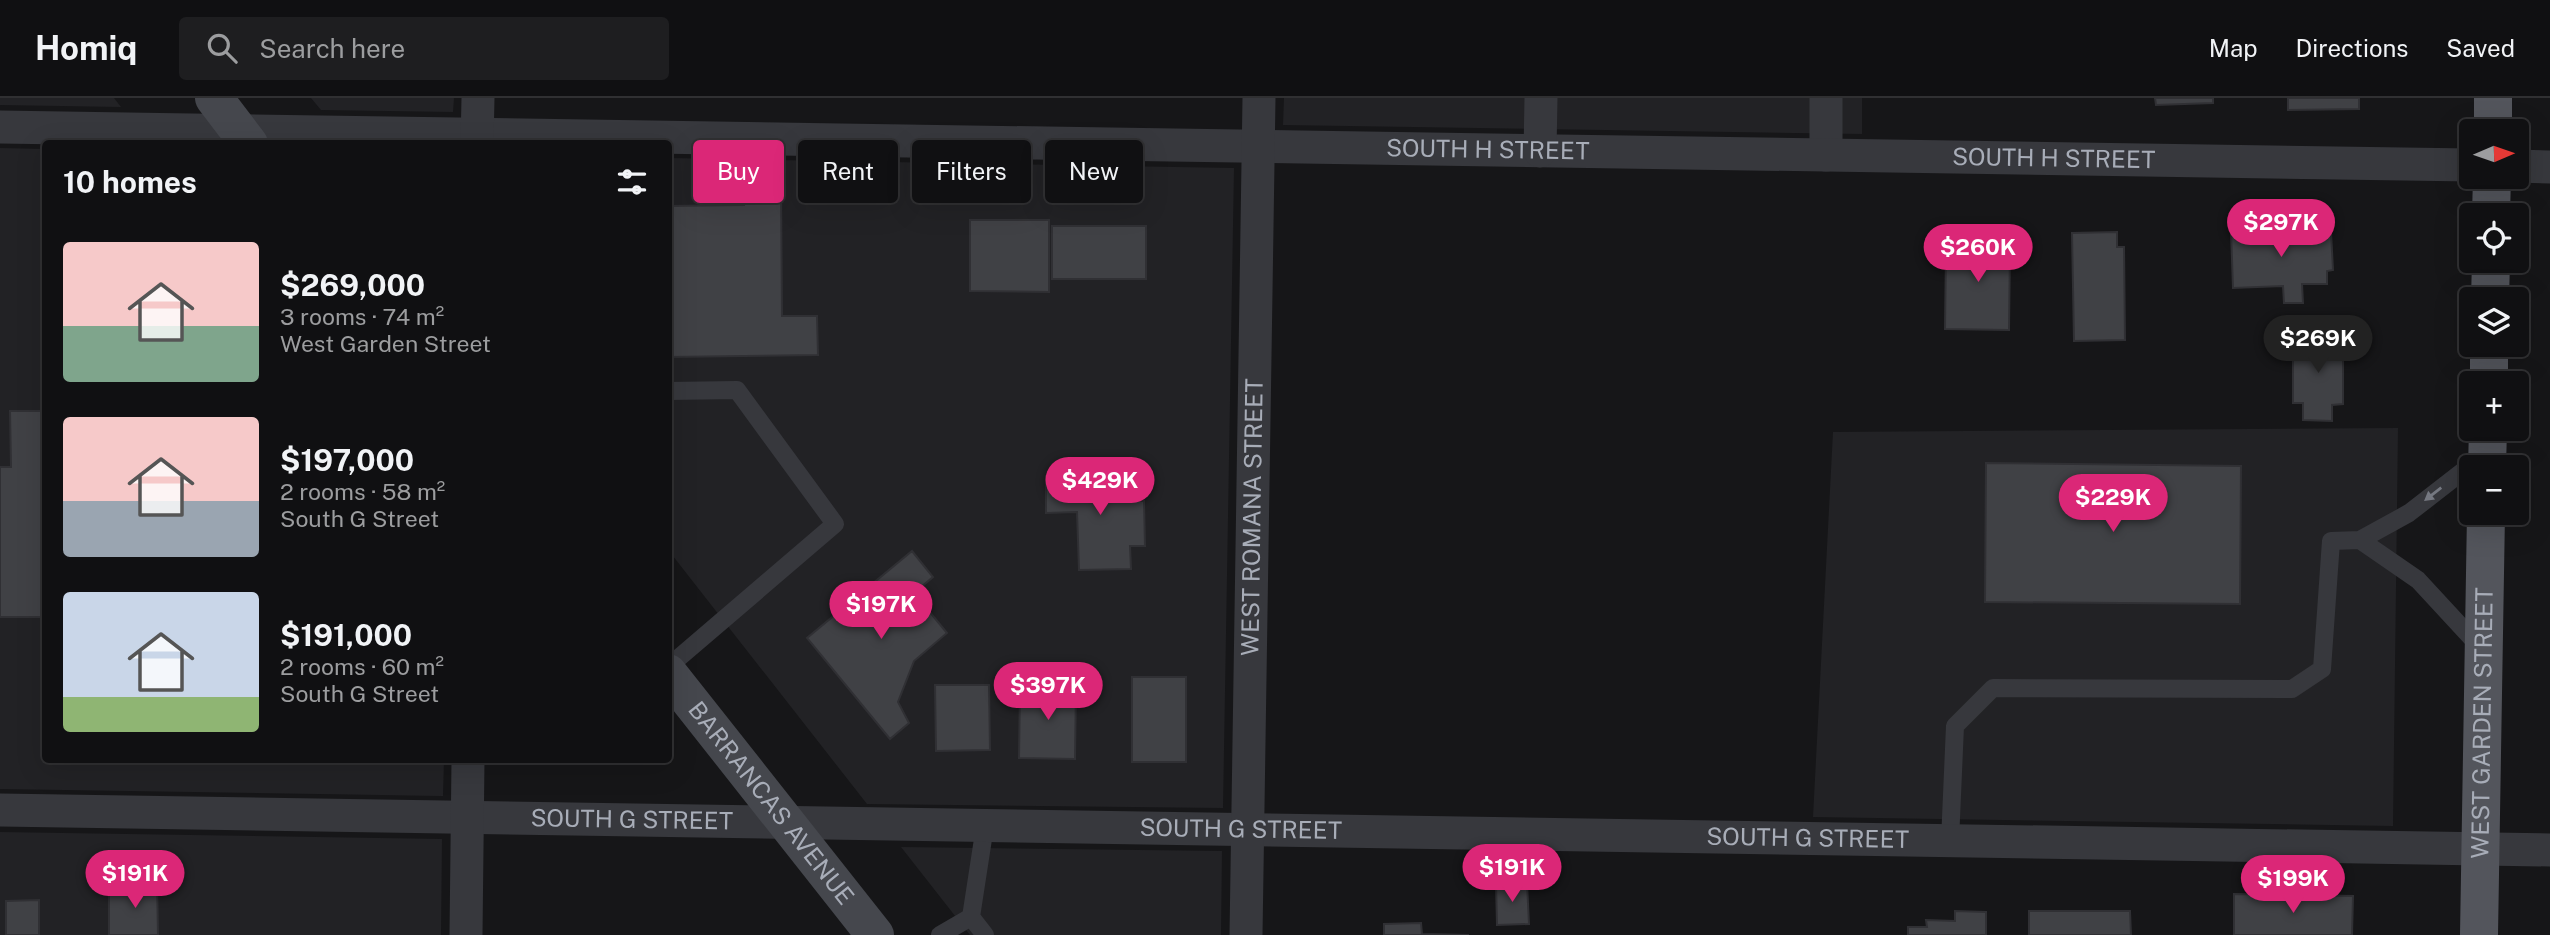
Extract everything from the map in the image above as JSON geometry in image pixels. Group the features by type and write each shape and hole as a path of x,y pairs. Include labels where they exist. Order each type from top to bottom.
{"main road":[{"path":"214,98 244,137"},
{"path":"2493,98 2493,119"},
{"name":"WEST GARDEN STREET","path":"2479,935 2486,525"},
{"name":"BARRANCAS AVENUE","path":"672,675 875,935"}],"street":[{"path":"477,139 478,98"},
{"name":"WEST ROMANA STREET","path":"1246,935 1259,98"},
{"path":"1540,151 1541,98"},
{"path":"1826,98 1826,155"},
{"name":"SOUTH H STREET","path":"0,127 244,137 575,140"},
{"name":"SOUTH H STREET","path":"672,141 2459,165"},
{"path":"2529,166 2550,167"},
{"path":"466,935 468,763"},
{"name":"SOUTH G STREET","path":"0,810 2550,850"}],"lane":[{"path":"672,391 737,390 835,524 672,667"},
{"path":"1950,841 1955,726 1993,688 2292,689 2322,669 2331,541 2360,540 2409,513 2487,449"},
{"path":"2360,540 2418,580 2484,650"},
{"path":"985,827 971,917 985,935"},
{"path":"940,935 971,917"}],"shaded area":[{"path":"0,98 114,98 121,107 0,105"},
{"path":"311,98 454,98 453,112 321,110"},
{"path":"1284,98 1862,98 1862,134 1283,125"},
{"path":"0,148 42,149 42,763 444,763 443,796 0,789"},
{"path":"672,158 693,158 693,203 784,203 784,160 798,160 798,203 898,203 898,162 912,162 912,203 1031,203 1031,164 1045,165 1045,203 1143,203 1143,166 1234,168 1223,808 867,804 672,555"},
{"path":"2398,428 2393,826 1813,817 1833,432"},
{"path":"0,832 442,839 441,935 0,935"},
{"path":"901,847 1222,851 1221,935 970,935"}],"building":[{"path":"2155,98 2213,98 2213,103 2156,105"},
{"path":"2288,98 2359,98 2359,109 2288,110"},
{"path":"781,203 782,316 817,316 818,355 672,357 672,206"},
{"path":"2288,219 2289,233 2331,232 2333,270 2327,271 2327,284 2302,284 2303,303 2284,303 2283,286 2233,288 2231,231 2263,230 2263,220"},
{"path":"970,220 1049,220 1049,292 970,291"},
{"path":"1052,226 1146,226 1146,279 1052,279"},
{"path":"2117,232 2117,247 2124,247 2125,340 2074,341 2072,233"},
{"path":"1957,234 2000,234 1999,246 2010,246 2009,330 1945,329 1946,251 1957,251"},
{"path":"2293,336 2343,336 2343,404 2332,405 2332,421 2303,420 2303,403 2293,403"},
{"path":"10,411 42,411 42,617 0,617 0,467 11,467"},
{"path":"1986,463 2241,466 2240,604 1985,602"},
{"path":"1131,474 1131,501 1144,501 1145,546 1130,546 1131,569 1079,570 1077,512 1046,513 1046,476"},
{"path":"912,551 933,577 914,593 947,633 914,661 898,702 909,723 890,739 807,638"},
{"path":"1132,677 1186,677 1186,762 1132,762"},
{"path":"935,685 989,685 990,750 936,751"},
{"path":"1020,686 1076,687 1075,759 1019,758"},
{"path":"157,879 158,935 109,935 109,893 129,893 129,880"},
{"path":"1496,883 1527,883 1529,924 1497,925"},
{"path":"2234,894 2353,896 2352,935 2234,935"},
{"path":"39,900 39,935 6,935 6,901"},
{"path":"1955,911 1986,912 1986,935 1908,935 1908,927 1927,927 1926,920 1955,921"},
{"path":"2029,911 2130,911 2131,935 2029,935"},
{"path":"1421,923 1422,934 1469,935 1384,935 1384,924"}]}
